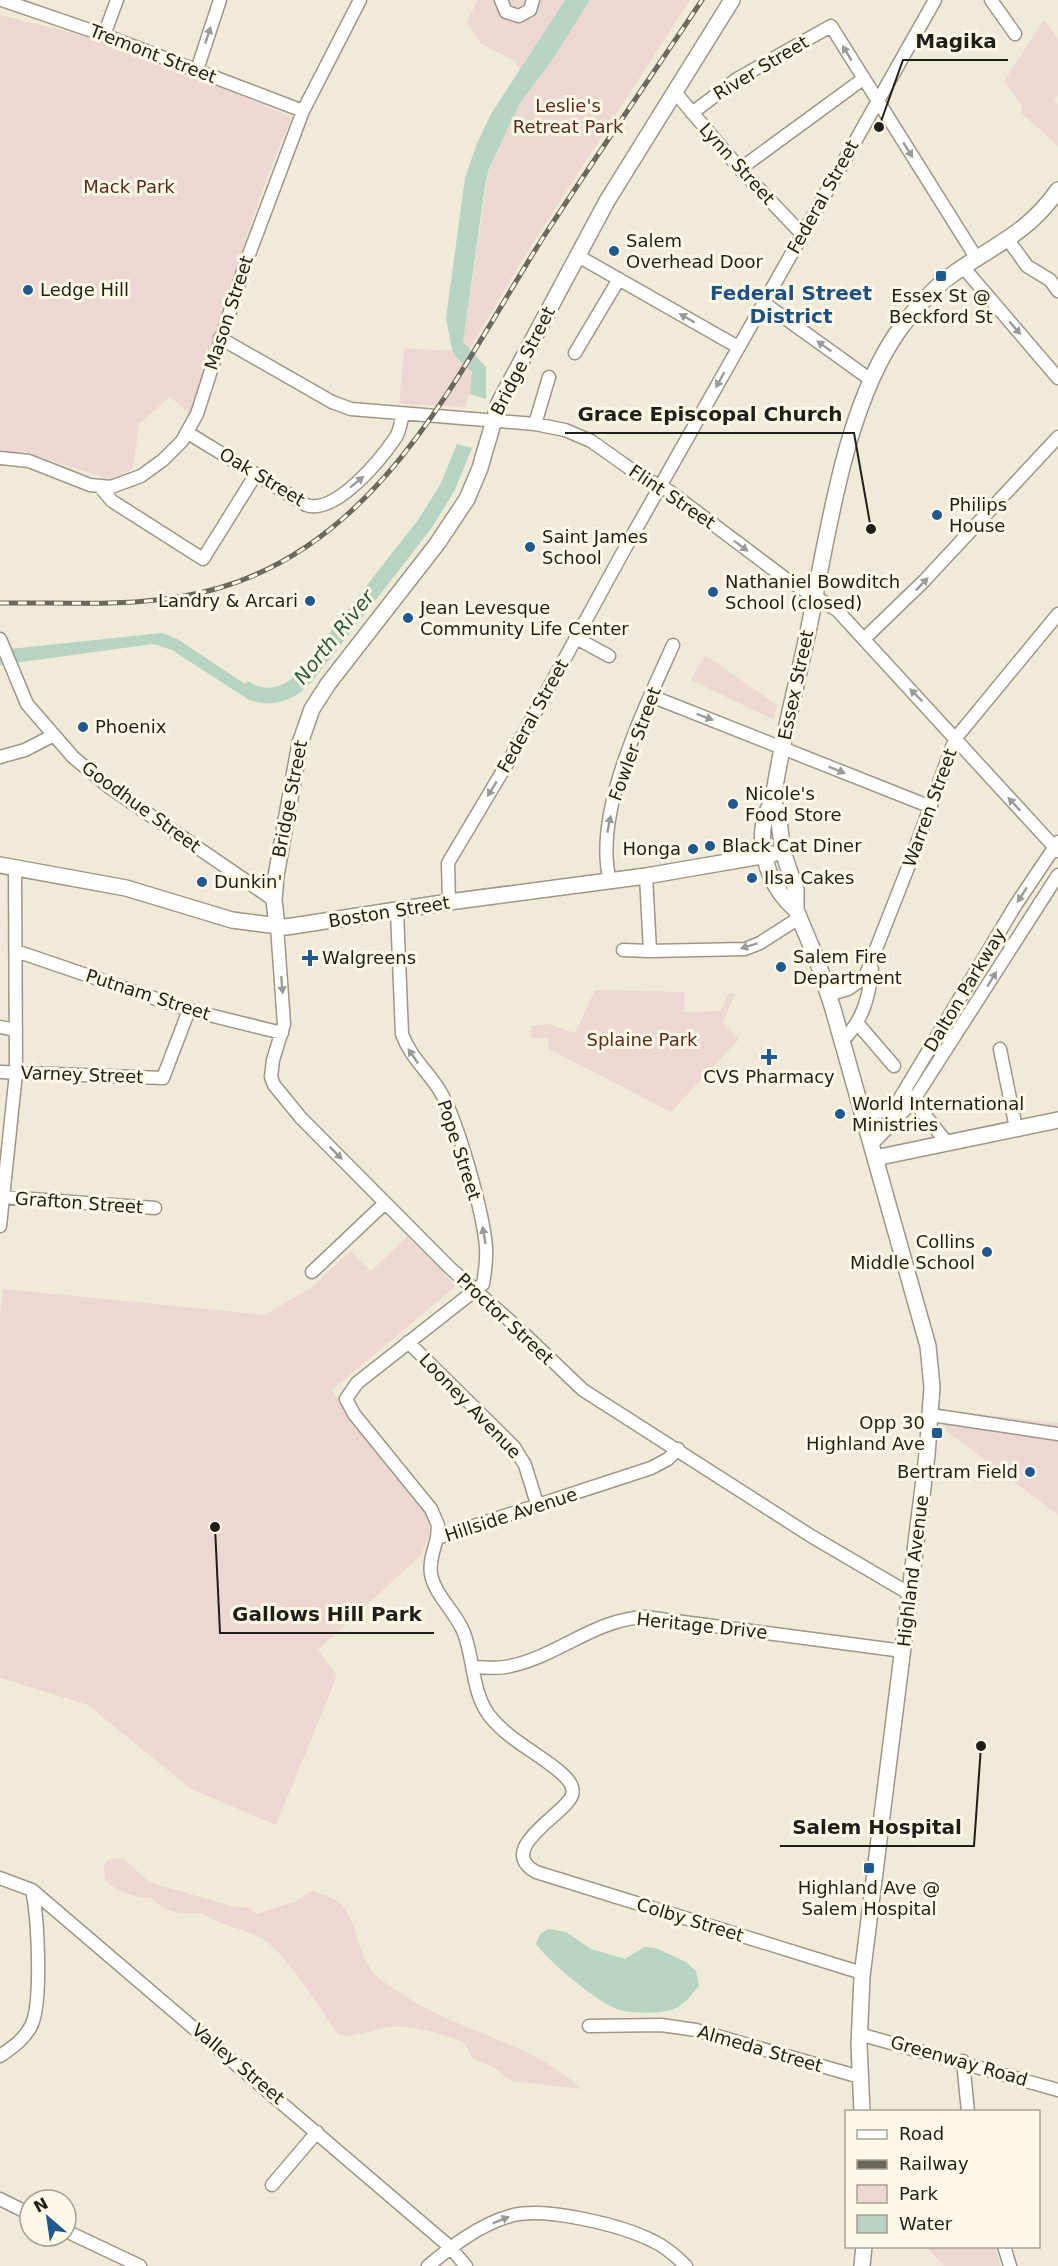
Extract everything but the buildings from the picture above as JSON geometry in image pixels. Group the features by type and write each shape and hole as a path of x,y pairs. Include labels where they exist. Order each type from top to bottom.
{"main road":[{"name":"Bridge Street","path":"277,926 274,900 300,744 312,708 458,514 480,468 492,420 607,201 732,0"},
{"name":"Essex Street","path":"797,914 782,898 769,872 764,856 762,829 765,813 772,800 840,480 871,380 889,345 939,284 1008,241 1035,219 1058,190"},
{"name":"Essex Street","path":"772,800 778,814 783,852 796,890 797,914 828,995 842,1041"},
{"name":"Boston Street","path":"8,866 126,888 232,920 277,926 311,925 449,902 646,876 783,852"},
{"name":"Highland Avenue","path":"842,1041 928,1346 931,1368 931,1415 862,1973 859,2034 862,2110"},
{"path":"873,1152 946,1143 1058,1120"},
{"path":"862,2266 864,2248"}],"street":[{"name":"Tremont Street","path":"2,0 104,35 303,111"},
{"path":"104,35 117,0"},
{"path":"197,70 220,0"},
{"name":"Mason Street","path":"101,488 121,484 141,476 174,450 188,433 197,414 220,338 303,111 360,0"},
{"path":"501,0 504,9 514,16 527,13 533,0"},
{"name":"Federal Street","path":"449,902 448,863 511,758 738,347 934,0"},
{"path":"991,0 1015,34"},
{"name":"River Street","path":"692,113 737,79 831,27 863,79"},
{"path":"740,168 863,79 977,259"},
{"name":"Lynn Street","path":"674,91 740,168 802,234"},
{"path":"1008,241 1027,266 1050,280 1058,291"},
{"path":"578,256 738,347"},
{"path":"963,267 1058,378"},
{"path":"575,353 619,279"},
{"path":"764,303 871,380"},
{"name":"Flint Street","path":"220,338 340,406 362,411 535,424 583,436 639,475 661,486 786,579 837,610 1057,847"},
{"path":"535,424 549,378"},
{"name":"Oak Street","path":"188,433 306,505 313,507 325,505 359,481 372,468 396,437 403,414"},
{"path":"864,639 948,557 1055,444"},
{"path":"0,458 29,460 101,488 111,501 203,560 256,474"},
{"name":"Warren Street","path":"828,995 855,986 865,977 955,739 1058,614"},
{"path":"576,638 609,656"},
{"name":"Goodhue Street","path":"0,640 27,704 52,735 109,787 274,900"},
{"name":"Fowler Street","path":"610,881 605,862 605,845 613,798 651,696 673,645"},
{"path":"651,696 931,807"},
{"path":"0,757 25,750 52,735"},
{"name":"Dalton Parkway","path":"863,1113 892,1108 909,1095 946,1018 1057,847"},
{"path":"0,1226 16,1073 16,951 8,866"},
{"name":"Dalton Parkway","path":"873,1152 1058,875"},
{"path":"646,876 650,951"},
{"name":"Pope Street","path":"397,911 402,1034 410,1051 444,1098 469,1172 486,1250 483,1284 476,1290"},
{"path":"623,950 745,949 760,943 797,914"},
{"name":"Proctor Street","path":"277,926 284,1013 282,1033 271,1068 274,1085 301,1118 450,1268 583,1390 811,1536 910,1594"},
{"name":"Putnam Street","path":"16,951 189,1010 282,1033"},
{"name":"Warren Street","path":"842,1041 858,1024 870,994 872,962"},
{"name":"Varney Street","path":"0,1072 163,1078 189,1010"},
{"path":"858,1024 894,1066"},
{"path":"0,1027 16,1030"},
{"path":"1000,1049 1016,1128"},
{"path":"909,1095 946,1143"},
{"name":"Grafton Street","path":"3,1197 155,1208"},
{"path":"312,1272 386,1203"},
{"path":"437,1538 438,1525 431,1509 354,1414 347,1398 357,1383 476,1290"},
{"name":"Looney Avenue","path":"408,1342 514,1447 528,1471 538,1507"},
{"path":"931,1415 1058,1434"},
{"name":"Hillside Avenue","path":"525,1859 530,1839 542,1824 564,1807 572,1795 572,1789 560,1771 490,1718 480,1699 461,1626 431,1575 432,1557 437,1538 538,1507 651,1468 668,1459 678,1449"},
{"name":"Heritage Drive","path":"473,1667 511,1666 611,1622 645,1617 903,1651"},
{"name":"Colby Street","path":"525,1859 529,1868 536,1872 862,1973"},
{"name":"Valley Street","path":"0,1878 32,1890 450,2247 466,2266"},
{"path":"0,2056 25,2035 37,2004 38,1928 32,1890"},
{"name":"Almeda Street","path":"589,2026 661,2025 696,2030 860,2077"},
{"name":"Greenway Road","path":"859,2034 963,2061 1058,2090"},
{"path":"963,2061 968,2110"},
{"path":"272,2185 317,2132"},
{"path":"0,2199 18,2208"},
{"path":"428,2266 450,2247 510,2216 541,2214 645,2237 665,2247 686,2266"},
{"path":"78,2237 140,2266"},
{"path":"1004,2248 1010,2266"}],"green space":[{"name":"Leslie's Retreat Park","path":"477,0 565,0 523,64 534,84 590,0 690,0 524,257 469,350 476,355 469,366 472,381 465,407 399,404 404,348 456,351 463,342 489,168 520,103 530,89 515,61 481,44 467,23"},
{"name":"Mack Park","path":"0,15 121,45 292,117 237,264 191,415 170,397 139,424 133,469 111,480 25,452 0,455"},
{"path":"1044,20 1058,38 1058,95 1054,101 1058,104 1058,146 1020,112 1022,106 1004,81"},
{"path":"705,655 777,705 774,720 691,680"},
{"name":"Splaine Park","path":"595,990 685,992 684,1012 720,1011 730,992 735,994 723,1023 739,1039 671,1112 549,1049 548,1038 531,1038 531,1026 549,1024 575,1033"},
{"path":"407,1237 456,1286 332,1390 430,1519 429,1534 422,1554 318,1650 337,1676 276,1825 191,1789 88,1705 0,1678 0,1316 3,1289 265,1315 312,1287 350,1251 371,1271"},
{"name":"Bertram Field","path":"945,1410 1058,1423 1058,1515 945,1430"},
{"path":"124,1859 149,1882 231,1906 251,1908 256,1914 296,1901 311,1891 328,1896 340,1904 348,1914 361,1950 377,1976 382,1980 444,2017 541,2060 563,2073 581,2089 511,2081 495,2068 472,2058 464,2042 425,2030 394,2027 356,2035 338,2035 303,1983 271,1945 261,1938 216,1921 202,1913 174,1912 151,1898 121,1891 105,1880 104,1865 108,1860"},
{"path":"927,2248 996,2248 1000,2266 944,2266"}],"water":[{"path":"565,0 590,0 550,63 520,103 489,168 485,186 463,342 486,367 486,399 470,394 472,372 452,350 446,318 465,178 476,146 491,114"},
{"name":"North River","path":"457,444 472,448 455,490 431,529 311,683 290,698 274,703 249,700 172,650 153,644 0,665 0,650 162,633 179,640 245,684 248,681 268,688 288,682 299,672 418,520 440,485"},
{"path":"549,1929 566,1932 591,1949 625,1959 644,1947 656,1948 686,1962 696,1971 699,1986 683,2004 670,2010 648,2013 620,2010 600,2000 542,1952 536,1944 540,1934"}],"railway":[{"path":"0,603 138,602 192,595 219,588 277,564 328,531 373,489 413,442 449,391 546,233 702,0"}],"place":[{"name":"Magika","path":"879,127"},
{"name":"Salem Overhead Door","path":"614,251"},
{"name":"Essex St @ Beckford St","path":"941,276"},
{"name":"Ledge Hill","path":"28,290"},
{"name":"Philips House","path":"937,515"},
{"name":"Grace Episcopal Church","path":"871,529"},
{"name":"Saint James School","path":"530,547"},
{"name":"Nathaniel Bowditch School (closed)","path":"713,592"},
{"name":"Landry & Arcari","path":"310,601"},
{"name":"Jean Levesque Community Life Center","path":"408,618"},
{"name":"Phoenix","path":"83,727"},
{"name":"Nicole's Food Store","path":"733,804"},
{"name":"Black Cat Diner","path":"710,846"},
{"name":"Honga","path":"693,849"},
{"name":"Ilsa Cakes","path":"752,878"},
{"name":"Dunkin'","path":"202,882"},
{"name":"Walgreens","path":"310,958"},
{"name":"Salem Fire Department","path":"781,967"},
{"name":"CVS Pharmacy","path":"769,1057"},
{"name":"World International Ministries","path":"840,1114"},
{"name":"Collins Middle School","path":"987,1252"},
{"name":"Opp 30 Highland Ave","path":"937,1433"},
{"name":"Bertram Field","path":"1030,1472"},
{"name":"Gallows Hill Park","path":"215,1527"},
{"name":"Salem Hospital","path":"981,1746"},
{"name":"Highland Ave @ Salem Hospital","path":"869,1868"}],"district":[{"name":"Federal Street District","path":"791,304"}]}
